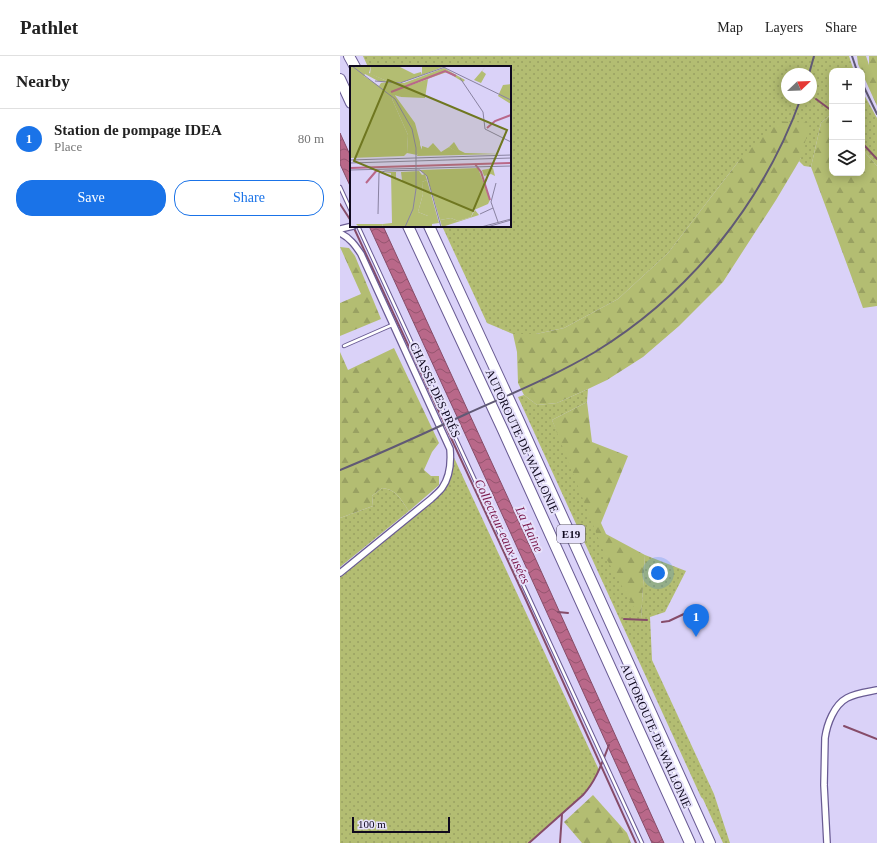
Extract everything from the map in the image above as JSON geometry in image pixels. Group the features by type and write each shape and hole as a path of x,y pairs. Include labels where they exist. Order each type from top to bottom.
{"highway":[{"path":"349,56 354,66"},
{"path":"340,79 350,101"},
{"name":"AUTOROUTE DE WALLONIE","path":"408,227 502,428 690,843"},
{"name":"AUTOROUTE DE WALLONIE","path":"429,227 710,843"}],"street":[{"path":"340,229 350,227"},
{"name":"CHASSE DES PRÉS","path":"340,233 348,237 361,254 450,449 448,473 442,488 431,499 340,573"},
{"path":"827,843 824,785 826,731 834,713 843,700 853,695 877,690"}],"lane":[{"path":"340,188 350,209"},
{"path":"358,227 642,843"},
{"path":"344,346 393,324"}],"green space":[{"path":"363,56 849,56 853,68 829,68 829,116 821,123 811,167 804,166 799,161 801,158 738,162 668,253 618,299 564,328 536,334 513,334 487,323 442,227 511,227 511,66 368,66"},
{"path":"857,56 866,56 869,65 869,56 877,56 877,106 865,79 865,68 860,68"},
{"path":"865,96 877,118 877,166 865,152"},
{"path":"829,116 829,176 865,176 865,152 877,166 877,306 863,308 811,167 821,123"},
{"path":"777,121 810,123 801,158 776,200 723,282 679,326 643,357 607,380 557,403 537,405 524,395 518,383 517,352 513,334 536,334 564,328 618,299 668,253 738,162"},
{"path":"340,247 349,248 355,256 381,319 340,336 340,303 361,294"},
{"path":"394,348 439,443 432,452 424,470 431,476 439,476 439,485 409,511 395,493 382,488 372,496 373,506 340,518 340,352 348,370"},
{"path":"588,389 587,402 552,420 641,619 645,555 686,571 665,612 650,617 652,660 714,794 730,843 723,843 701,797 518,397 524,395 537,405 557,403"},
{"path":"587,402 592,442 628,456 601,523 606,534 645,555 641,620 606,558 552,420"},
{"path":"450,449 599,770 590,787 583,795 529,843 340,843 340,573 442,488 448,473"},
{"path":"382,488 395,493 409,511 340,567 340,518 373,506 372,496"},
{"path":"593,795 627,833 631,843 582,843 564,822"}],"water":[{"path":"340,133 350,155 350,186 340,164"},
{"path":"369,227 383,227 664,843 652,843"}],"waterway":[{"path":"817,100 829,109"},
{"path":"865,146 877,159"},
{"name":"Collecteur eaux usées","path":"340,204 350,219"},
{"name":"Collecteur eaux usées","path":"353,227 526,600 636,843"},
{"path":"558,612 568,613"},
{"path":"662,622 669,621 686,613"},
{"path":"624,619 647,620"},
{"path":"844,726 877,739"},
{"path":"529,843 588,790 598,772 609,745"},
{"path":"560,843 562,814"}],"railway":[{"path":"811,68 814,56"},
{"path":"852,56 856,68"},
{"path":"865,89 877,114"},
{"path":"340,470 547,378 595,352 630,328 662,302 692,273 720,242 744,209 766,174 785,137 799,104"}],"place":[{"name":"Station de pompage IDEA","path":"696,637"}],"water label":[{"name":"La Haine","path":"530,529"}]}
